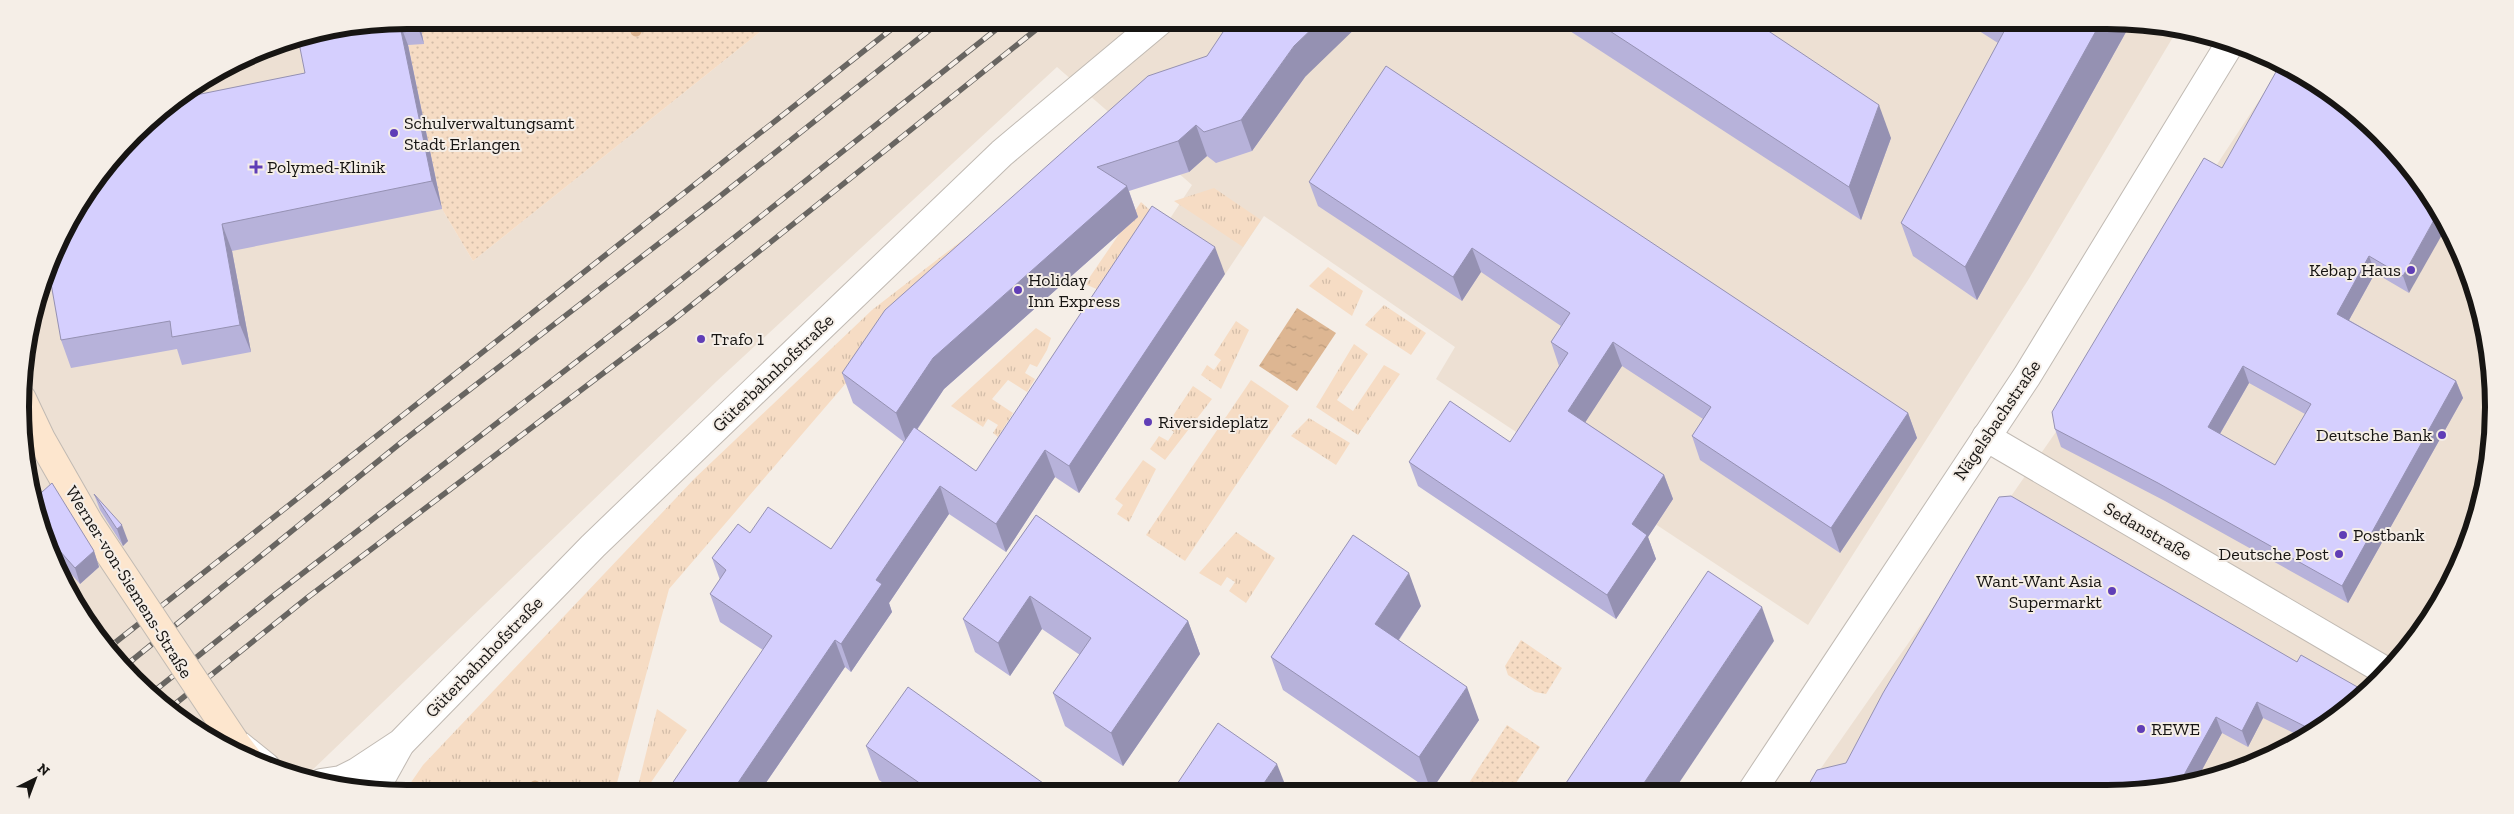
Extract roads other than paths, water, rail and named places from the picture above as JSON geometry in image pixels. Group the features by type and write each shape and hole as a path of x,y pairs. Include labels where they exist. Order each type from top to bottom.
{"main road":[{"name":"Werner-von-Siemens-Straße","path":"29,414 41,439 89,523 237,745"}],"street":[{"name":"Güterbahnhofstraße","path":"342,779 357,772 401,743 592,546 995,160 1150,29"},
{"name":"Nägelsbachstraße","path":"1756,785 2027,376 2227,48"},
{"name":"Sedanstraße","path":"1986,438 2380,668"},
{"name":"Güterbahnhofstraße","path":"378,784 401,743"}],"water":[{"path":"1297,308 1336,333 1297,391 1259,366"}],"railway":[{"path":"113,644 892,29"},
{"path":"129,663 403,441 714,201 931,29"},
{"path":"156,689 272,597 633,318 997,29"},
{"path":"174,705 307,598 672,321 1037,29"}],"place":[{"name":"Schulverwaltungsamt Stadt Erlangen","path":"394,133"},
{"name":"Polymed-Klinik","path":"256,167"},
{"name":"Kebap Haus","path":"2411,270"},
{"name":"Holiday Inn Express","path":"1018,290"},
{"name":"Trafo 1","path":"701,339"},
{"name":"Riversideplatz","path":"1148,422"},
{"name":"Deutsche Bank","path":"2442,435"},
{"name":"Postbank","path":"2343,535"},
{"name":"Deutsche Post","path":"2339,554"},
{"name":"Want-Want Asia Supermarkt","path":"2112,591"},
{"name":"REWE","path":"2141,729"}]}
